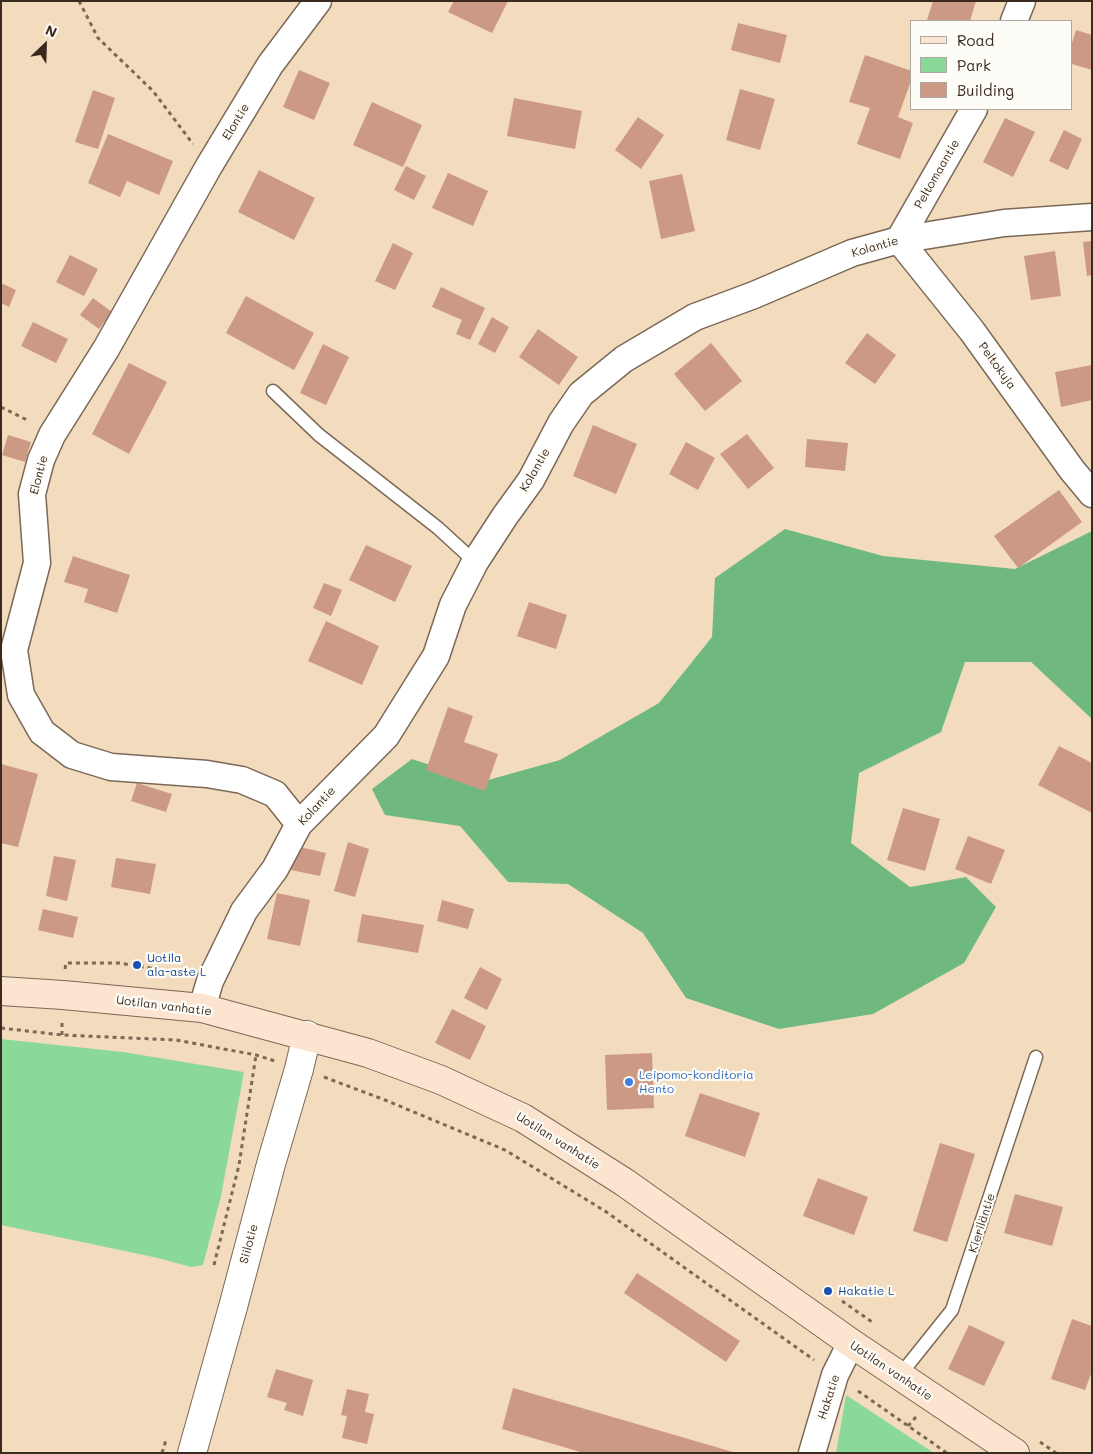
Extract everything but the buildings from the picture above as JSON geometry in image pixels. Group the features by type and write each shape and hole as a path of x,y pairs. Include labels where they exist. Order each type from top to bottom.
{"main road":[{"name":"Uotilan vanhatie","path":"1,991 63,994 202,1008 368,1053 441,1080 523,1118 624,1182 851,1344 1015,1453"}],"street":[{"name":"Elontie","path":"299,824 275,794 242,780 207,774 111,767 72,755 42,732 21,695 14,650 37,563 32,494 41,460 52,435 106,349 209,166 270,66 318,1"},
{"path":"1014,20 1022,1"},
{"name":"Peltomaantie","path":"899,240 973,110"},
{"name":"Kolantie","path":"202,1008 210,981 244,911 275,868 299,824 386,736 436,656 453,605 475,562 531,480 560,423 581,394 624,359 695,316 754,295 852,253 899,240 1004,223 1092,217"},
{"name":"Peltokuja","path":"899,240 972,331 1072,470 1092,494"},
{"name":"Siilotie","path":"192,1453 307,1035"},
{"name":"Hakatie","path":"812,1453 835,1375 851,1344"}],"lane":[{"path":"273,391 319,435 438,528 475,562"},
{"name":"Kieriläntie","path":"900,1375 952,1310 1036,1057"}],"path":[{"path":"78,1 98,38 153,91 209,166"},
{"path":"1,407 19,415 52,435"},
{"path":"1,1028 62,1035 176,1040 256,1055 376,1097 505,1150 605,1211 947,1453"},
{"path":"214,1268 239,1165 256,1055"},
{"path":"162,1453 167,1434"}],"green space":[{"path":"785,529 883,556 1015,569 1092,531 1092,719 1031,662 965,662 941,732 859,773 851,843 910,887 966,877 996,907 964,963 873,1014 779,1029 686,998 643,933 568,884 508,882 460,826 385,815 372,789 412,759 481,782 560,760 659,703 712,637 715,578"},
{"path":"1,1039 123,1052 244,1072 221,1196 203,1265 191,1267 158,1258 1,1225"},
{"path":"846,1395 934,1453 836,1453"}],"place":[{"name":"Uotila ala-aste L","path":"137,965"},
{"name":"Leipomo-konditoria Hento","path":"629,1082"},
{"name":"Hakatie L","path":"828,1291"}]}
